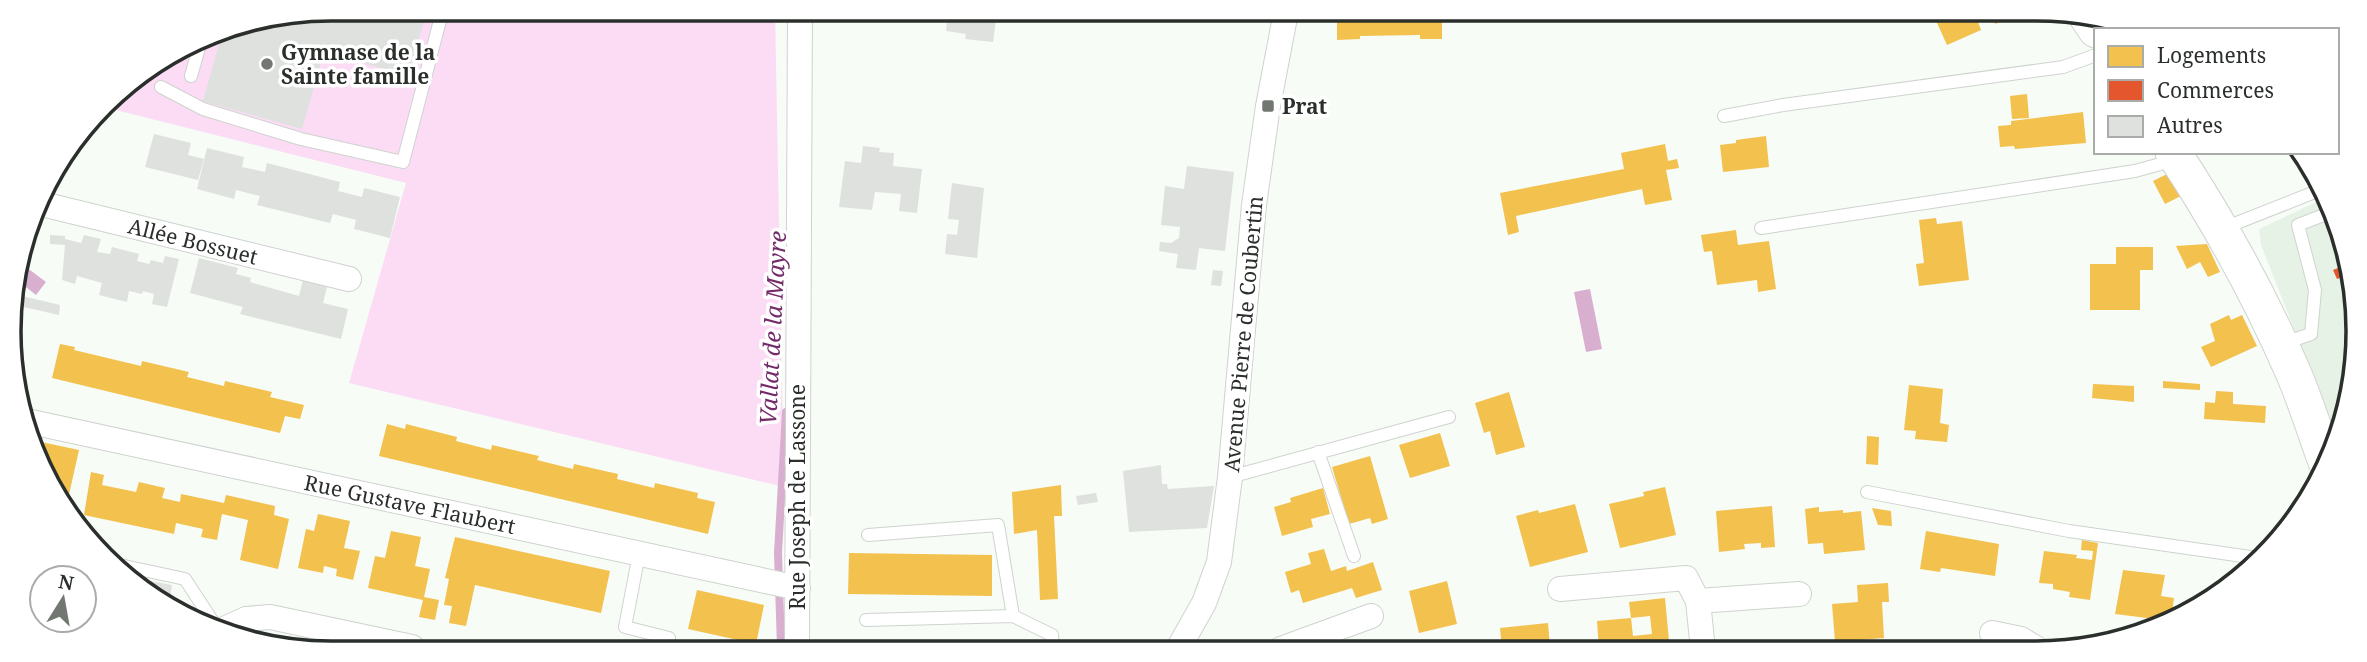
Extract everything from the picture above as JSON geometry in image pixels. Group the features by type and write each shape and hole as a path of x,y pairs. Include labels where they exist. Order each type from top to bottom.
{"main road":[{"path":"2176,156 2220,229 2281,344 2322,451"}],"street":[{"name":"Rue Joseph de Lassone","path":"797,641 800,21"},
{"name":"Avenue Pierre de Coubertin","path":"1183,641 1204,603 1219,562 1230,477 1254,205 1268,106 1284,21"},
{"name":"Allée Bossuet","path":"48,205 349,279"},
{"name":"Rue Gustave Flaubert","path":"35,422 798,588"},
{"path":"1560,589 1686,578 1698,601 1702,641"},
{"path":"1698,601 1800,594"},
{"path":"1304,641 1371,616"},
{"path":"233,625 246,620 270,617 378,641"},
{"path":"1992,633 2024,641"}],"lane":[{"path":"161,87 203,109 227,117 301,139 403,162 440,21"},
{"path":"191,76 198,51"},
{"path":"1724,116 1796,103 2063,67 2094,56"},
{"path":"1761,228 2135,170 2176,156"},
{"path":"2220,229 2313,193"},
{"path":"2281,344 2311,334 2315,290 2298,225 2323,215"},
{"path":"1230,477 1449,417"},
{"path":"1318,452 1354,556"},
{"path":"1867,492 2069,531 2248,557"},
{"path":"868,535 998,525 1013,616"},
{"path":"639,554 625,627 668,638"},
{"path":"131,567 185,579 209,616"},
{"path":"866,620 1013,616 1052,635 1052,641"}],"shaded area":[{"path":"331,21 775,21 784,487 349,383 406,183 115,110 142,85 194,53 231,37 291,24"},
{"path":"2317,202 2330,231 2340,271 2346,331 2340,391 2332,425 2261,245 2259,229"},
{"path":"28,268 46,282 36,295 25,286"},
{"path":"1590,289 1602,349 1586,352 1574,292"}],"building: Logements":[{"path":"1337,21 1442,21 1442,39 1420,39 1420,35 1360,36 1360,39 1337,40"},
{"path":"1936,21 1978,21 1981,30 1947,45"},
{"path":"2027,94 2029,118 2012,119 2010,96"},
{"path":"2083,112 2086,143 2015,149 2014,146 2000,147 1998,126 2011,125 2011,121"},
{"path":"1766,136 1769,167 1723,172 1720,145"},
{"path":"1665,144 1668,161 1677,159 1679,168 1666,170 1672,200 1645,205 1642,189 1516,216 1519,232 1508,235 1500,193 1624,169 1621,153"},
{"path":"2169,173 2181,196 2165,204 2153,181"},
{"path":"1936,218 1937,224 1962,221 1969,280 1919,286 1916,264 1924,263 1919,220"},
{"path":"1736,230 1738,245 1769,241 1776,289 1758,292 1757,280 1717,285 1712,251 1704,252 1701,235"},
{"path":"2207,244 2220,272 2208,277 2200,262 2187,269 2176,246"},
{"path":"2116,247 2153,247 2153,270 2140,270 2140,310 2090,310 2090,264 2116,264"},
{"path":"2229,315 2231,320 2242,315 2257,346 2211,367 2201,347 2215,341 2210,324"},
{"path":"60,344 75,347 74,350 141,366 142,361 189,372 187,377 224,386 225,381 272,392 270,397 304,405 300,419 285,416 280,433 52,378"},
{"path":"2163,381 2200,384 2200,390 2163,388"},
{"path":"2093,384 2134,386 2134,402 2092,398"},
{"path":"1909,385 1943,389 1940,423 1949,425 1947,442 1915,439 1916,431 1904,430"},
{"path":"2216,391 2233,392 2233,404 2266,406 2265,423 2204,419 2205,402 2215,403"},
{"path":"1509,392 1525,447 1496,455 1490,431 1484,433 1475,403"},
{"path":"387,424 405,429 406,424 457,437 456,441 491,450 492,445 539,456 537,460 573,469 574,464 618,474 617,479 654,488 655,483 698,493 697,498 715,502 708,534 379,456"},
{"path":"1440,433 1450,466 1410,478 1399,445"},
{"path":"1867,436 1879,437 1878,465 1866,464"},
{"path":"42,442 79,450 69,496"},
{"path":"1370,456 1388,519 1372,524 1370,518 1349,524 1332,467"},
{"path":"91,472 104,475 102,485 136,492 139,482 165,488 162,498 180,502 181,494 224,503 226,495 275,506 274,515 289,519 278,569 240,560 248,520 222,514 217,540 201,537 203,529 176,523 174,534 84,515"},
{"path":"1061,485 1062,516 1054,516 1058,599 1040,600 1037,530 1014,534 1012,492"},
{"path":"1665,487 1676,535 1620,548 1609,504 1644,496 1643,492"},
{"path":"1323,488 1330,514 1311,519 1313,527 1282,536 1274,507 1291,502 1290,498"},
{"path":"1575,504 1588,552 1530,567 1516,516"},
{"path":"1772,506 1775,547 1761,548 1761,543 1744,544 1745,549 1719,552 1716,511"},
{"path":"1819,507 1819,512 1861,511 1865,550 1824,554 1823,543 1808,544 1805,509"},
{"path":"1872,508 1891,511 1892,526 1878,525"},
{"path":"318,514 350,521 344,548 360,551 353,580 336,576 337,569 324,566 323,573 298,568 306,529 314,531"},
{"path":"391,531 421,537 415,566 430,569 424,597 439,600 435,620 419,617 423,600 368,588 375,556 385,558"},
{"path":"1926,531 1999,544 1995,576 1941,568 1940,572 1920,569"},
{"path":"455,537 610,571 601,613 475,585 466,626 449,623 452,606 444,605 449,579 445,578"},
{"path":"2082,540 2098,543 2090,600 2069,597 2070,592 2053,589 2053,584 2039,583 2044,551 2077,555 2076,558 2092,560 2093,551 2081,550"},
{"path":"1324,549 1331,571 1346,566 1347,571 1373,562 1382,590 1356,598 1352,588 1303,603 1299,590 1291,593 1285,572 1311,564 1308,553"},
{"path":"849,553 992,555 992,596 848,594"},
{"path":"2123,570 2165,575 2161,596 2174,598 2173,609 2151,619 2115,614"},
{"path":"1447,581 1457,624 1419,633 1409,591"},
{"path":"1888,583 1889,602 1882,602 1884,638 1835,641 1832,604 1858,602 1857,585"},
{"path":"697,590 764,605 757,641 742,641 688,629"},
{"path":"1665,598 1669,641 1598,641 1597,621 1631,618 1629,602","holes":["1650,616 1652,634 1633,636 1631,618"]},
{"path":"1548,623 1550,641 1501,641 1500,628"}],"building: Commerces":[{"path":"2339,268 2341,278 2337,279 2333,270"}],"building: Autres":[{"name":"Gymnase de la Sainte famille","path":"424,21 409,76 324,52 302,129 203,101 220,42 231,37 271,27 311,22"},
{"path":"947,21 996,21 993,42 965,39 966,34 946,31"},
{"path":"154,134 191,143 188,155 204,159 198,180 145,167"},
{"path":"863,146 880,148 879,152 894,153 893,166 922,169 917,213 899,211 901,194 875,192 872,210 839,207 845,161 861,163"},
{"path":"207,148 244,157 242,167 265,172 267,163 340,182 338,191 362,197 364,188 400,197 390,238 354,229 356,220 333,214 330,223 257,205 260,196 236,190 234,199 197,189"},
{"path":"1187,166 1234,172 1225,251 1199,248 1196,270 1176,268 1178,254 1159,251 1160,242 1171,243 1179,238 1180,227 1161,225 1165,186 1184,189"},
{"path":"952,183 984,188 977,258 945,254 947,234 957,235 959,220 948,219"},
{"path":"50,235 65,236 65,239 81,243 84,235 101,239 97,252 110,254 112,247 139,254 137,261 149,264 151,260 163,263 165,256 179,259 167,307 152,304 154,294 143,291 142,294 129,291 127,302 99,295 102,283 77,276 75,284 62,280 65,245 50,244"},
{"path":"199,258 238,268 236,274 251,278 250,282 299,296 303,280 327,287 323,303 348,309 341,339 240,314 243,307 190,293"},
{"path":"1213,270 1223,271 1221,286 1211,285"},
{"path":"23,296 60,305 59,315 22,307"},
{"path":"1161,465 1162,484 1167,484 1168,489 1214,486 1207,528 1129,532 1123,471"},
{"path":"1096,493 1098,502 1078,505 1076,496"},
{"path":"147,580 172,585 170,596"}],"waterway":[{"name":"Vallat de la Mayre","path":"781,641 778,553 786,412"}],"place":[{"name":"Gymnase de la Sainte famille","path":"267,64"},
{"name":"Prat","path":"1268,106"}]}
